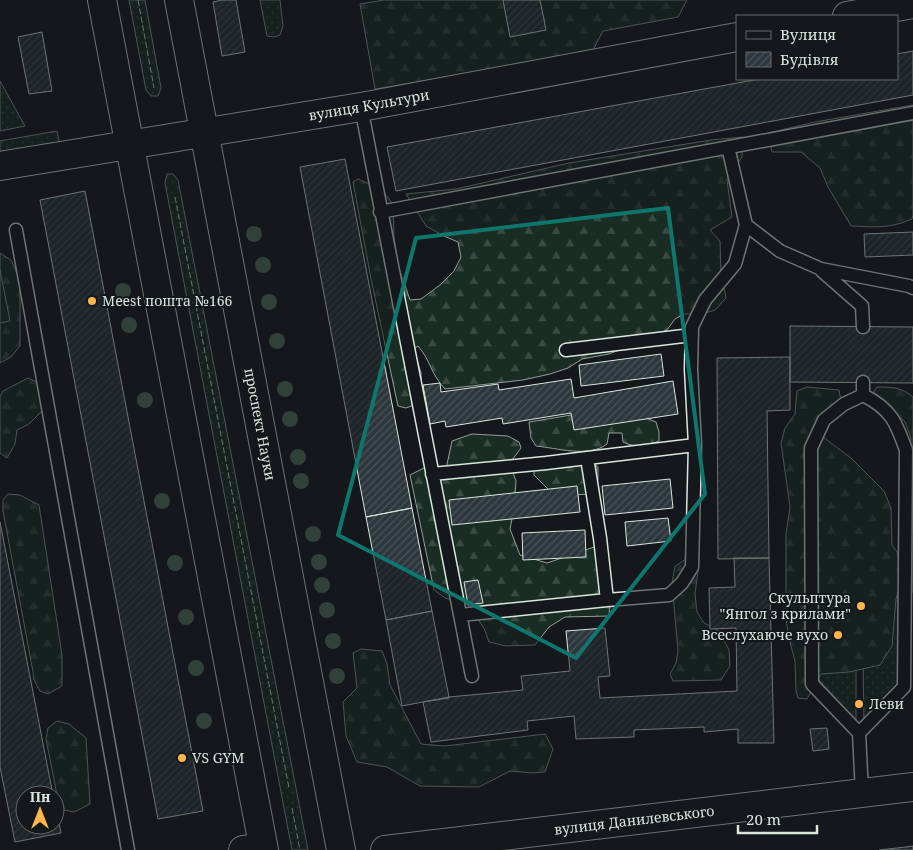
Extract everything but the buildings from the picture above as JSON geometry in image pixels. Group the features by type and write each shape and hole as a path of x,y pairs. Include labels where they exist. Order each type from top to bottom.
{"main road":[{"path":"102,0 130,144 256,849"},
{"name":"проспект Науки","path":"179,0 341,850"},
{"path":"852,15 913,4"},
{"name":"вулиця Культури","path":"0,166 361,106 736,37"},
{"name":"вулиця Данилевського","path":"385,850 913,787"}],"lane":[{"path":"361,106 380,212 472,676"},
{"path":"380,212 913,113"},
{"path":"460,615 669,595 682,583 692,567 695,445 691,369 692,327 705,300 735,264 746,225 728,147"},
{"path":"746,225 780,251 820,269 912,287"},
{"path":"16,230 128,850"},
{"path":"820,269 862,306 863,327"},
{"path":"566,350 692,336"},
{"path":"863,382 863,395"},
{"path":"860,733 904,688 906,450 897,426 880,403 863,395"},
{"path":"862,793 860,733 812,684 811,448 824,420 844,404 863,395"},
{"path":"432,474 695,445"},
{"path":"587,458 600,538 607,600"}],"highlighted area":[{"path":"668,208 705,494 576,658 338,535 416,238"}],"green space":[{"path":"129,0 145,0 161,88 158,96 151,96 146,90"},
{"path":"260,0 280,0 283,26 280,35 274,37 267,36"},
{"path":"384,0 687,0 678,17 603,31 592,52 375,89 360,4"},
{"path":"0,81 25,126 0,131"},
{"path":"913,105 913,215 912,219 904,222 882,227 851,226 828,187 820,168 801,152 772,152 768,133 815,122"},
{"path":"57,131 61,150 0,161 0,141"},
{"path":"743,137 742,157 727,180 732,217 710,230 720,241 721,272 726,298 715,310 702,314 684,314 675,319 667,330 609,354 582,359 568,368 523,380 445,389 436,378 426,357 418,346 414,349 421,373 422,402 406,408 398,406 353,182 358,179 381,189 393,204 394,237 398,265 410,300 421,299 440,285 454,271 461,257 458,242 426,226 406,194 456,189 569,163 711,140"},
{"path":"167,174 173,174 178,180 308,850 292,850 165,183"},
{"path":"0,253 11,260 20,280 20,346 11,357 0,363"},
{"path":"0,270 10,321 0,323"},
{"path":"28,378 37,382 42,411 29,424 17,430 15,444 7,458 0,453 0,397 3,391"},
{"path":"807,387 839,390 841,401 825,423 823,437 851,458 884,491 891,508 892,545 897,552 900,565 900,586 896,599 892,646 880,665 849,672 821,674 807,699 798,698 796,691 795,661 788,635 786,617 786,534 790,507 781,443 785,428 795,414 797,391"},
{"path":"877,387 900,389 913,397 913,592 908,591 911,438 905,422 873,393"},
{"path":"631,412 656,422 659,441 636,446 623,442 622,433 609,433 607,444 600,448 582,451 536,446 531,438 529,422 577,414"},
{"path":"472,434 508,436 519,442 521,448 512,460 512,470 516,481 510,529 520,555 547,563 597,546 611,591 609,616 565,617 549,627 535,645 506,646 489,642 484,628 468,605 445,598 434,590 410,475 424,468 446,469 452,441"},
{"path":"581,454 598,467 598,480 590,494 555,496 534,475 534,461"},
{"path":"8,494 20,495 39,505 62,655 62,686 48,694 40,691 34,680 3,511 3,500"},
{"path":"689,557 692,558 698,571 695,594 697,612 704,623 719,631 729,650 730,666 721,680 673,681 670,674 676,663 678,651 672,583 675,566"},
{"path":"900,586 898,686 864,721 863,661"},
{"path":"361,649 382,651 387,664 390,685 421,744 445,746 545,734 553,749 545,772 510,771 479,787 420,786 387,767 357,762 346,736 343,702 357,688 353,653"},
{"path":"856,661 856,720 818,679 816,664"},
{"path":"57,721 69,724 86,738 90,804 74,812 65,810 65,785 55,785 46,739 48,728"}],"fence":[{"path":"138,0 154,88"},
{"path":"175,197 289,788"},
{"path":"292,808 300,850"}],"place":[{"name":"Meest пошта №166","path":"92,301"},
{"name":"Скульптура \"Янгол з крилами\"","path":"861,606"},
{"name":"Всеслухаюче вухо","path":"838,635"},
{"name":"Леви","path":"859,704"},
{"name":"VS GYM","path":"182,758"}]}
